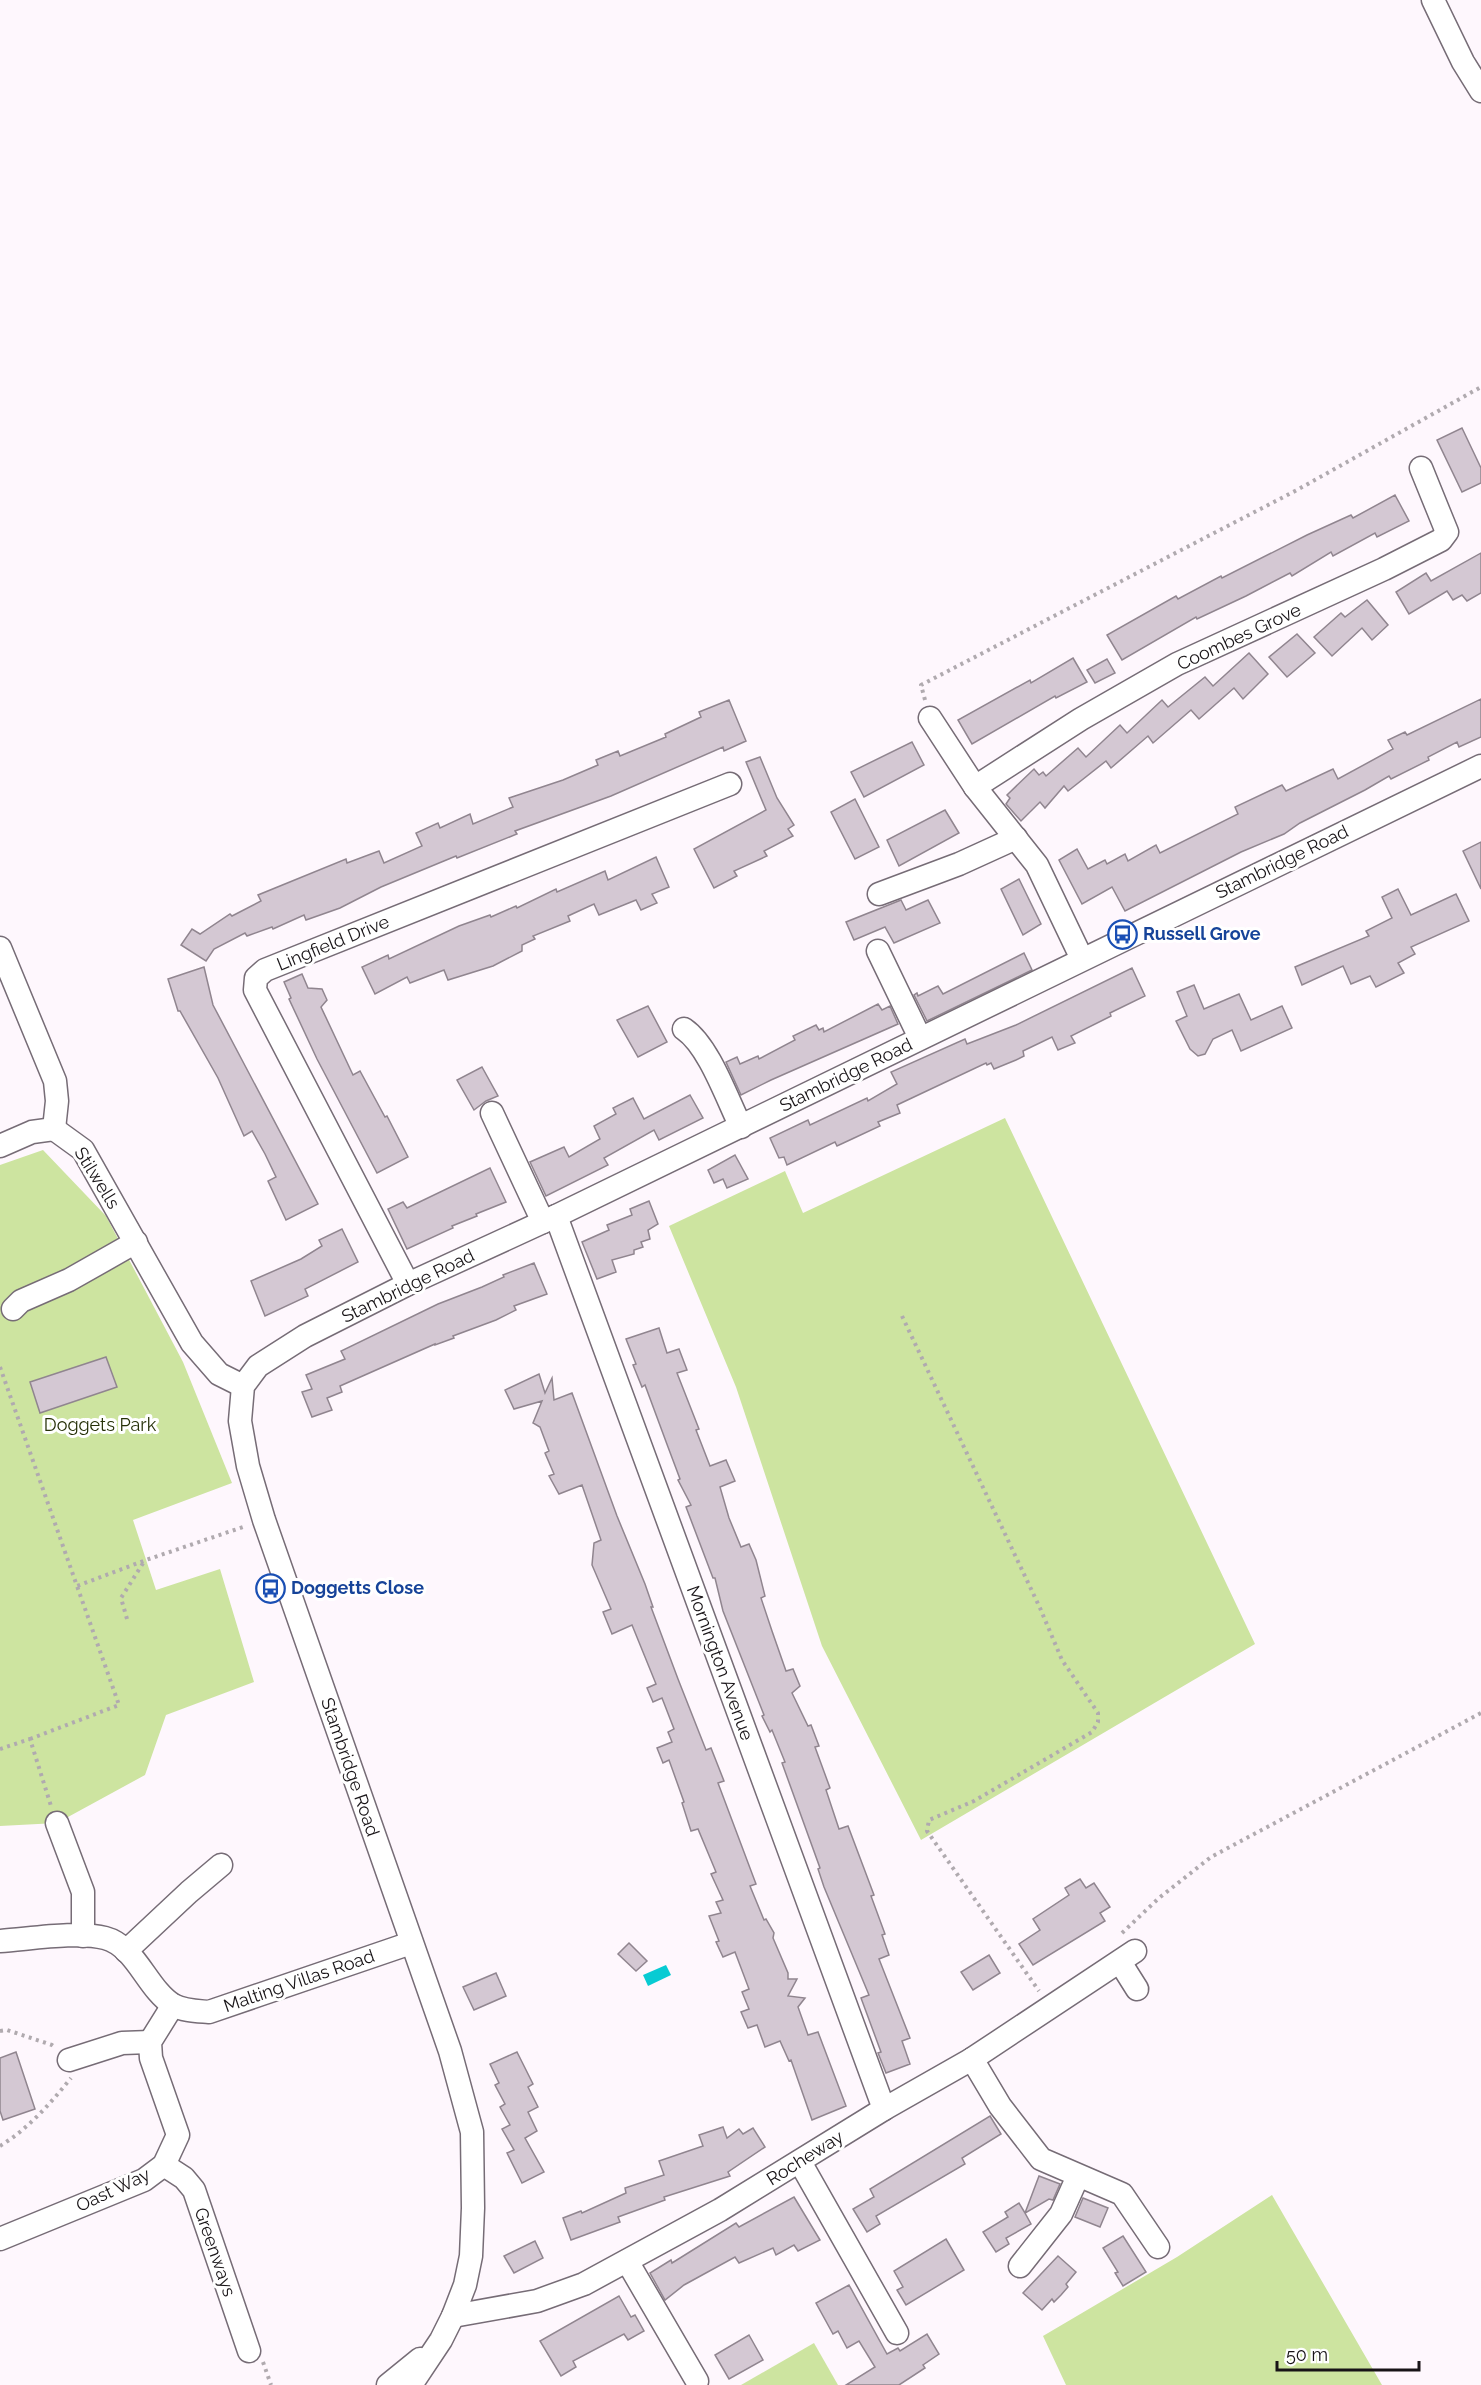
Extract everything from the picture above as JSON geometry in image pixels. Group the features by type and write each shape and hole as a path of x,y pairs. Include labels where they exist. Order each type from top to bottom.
{"street":[{"path":"1433,0 1463,62 1481,91"},
{"name":"Coombes Grove","path":"975,787 1081,719 1177,664 1384,569 1441,540 1447,532 1421,468"},
{"path":"930,718 975,787 1037,865 1082,959"},
{"name":"Stambridge Road","path":"411,2385 441,2340 465,2285 471,2256 472,2132 450,2051 264,1520 248,1466 240,1421 243,1386 258,1366 279,1351 408,1284 741,1127 1481,766"},
{"name":"Lingfield Drive","path":"408,1284 255,990 256,978 265,970 730,784"},
{"path":"879,894 959,864 1016,838"},
{"path":"0,948 55,1082 57,1101 54,1129 32,1132 0,1146"},
{"path":"878,951 920,1038"},
{"path":"684,1029 693,1035 705,1052 741,1127"},
{"name":"Mornington Avenue","path":"492,1113 549,1219 884,2109"},
{"name":"Stilwells","path":"54,1129 83,1150 192,1342 219,1374 243,1386"},
{"path":"13,1309 21,1301 69,1280 136,1242"},
{"path":"57,1823 83,1892 83,1936"},
{"path":"126,1951 221,1865"},
{"path":"0,1941 83,1936 107,1939 126,1951 147,1979 173,2005 150,2042 122,2043 69,2060"},
{"name":"Malting Villas Road","path":"173,2005 190,2011 209,2012 411,1943"},
{"path":"1124,1959 1137,1989"},
{"name":"Rocheway","path":"453,2316 537,2301 561,2294 627,2261 720,2210 884,2109 972,2059 1124,1959"},
{"name":"Oast Way","path":"0,2239 144,2181 164,2165 178,2135 152,2058 150,2042"},
{"path":"972,2059 1000,2106 1041,2159 1122,2194 1158,2247"},
{"path":"800,2162 897,2333"},
{"name":"Greenways","path":"164,2165 184,2178 194,2190 249,2351"},
{"path":"1020,2266 1061,2214 1078,2176"},
{"path":"627,2261 697,2381"},
{"path":"388,2385 441,2340"}],"path":[{"path":"930,718 921,685 1297,490 1481,387"},
{"path":"902,1316 1048,1624 1062,1660 1098,1713 1098,1722 1092,1732 974,1801 929,1820 927,1831 1050,2006"},
{"path":"0,1367 119,1705 0,1749"},
{"path":"76,1586 264,1520"},
{"path":"127,1619 121,1598 146,1560"},
{"path":"1124,1959 1121,1935 1153,1903 1211,1857 1481,1713"},
{"path":"30,1739 57,1823"},
{"path":"0,2031 7,2030 52,2045 69,2060 72,2076 56,2097 17,2136 0,2146"}],"green space":[{"path":"1005,1118 1255,1644 921,1840 822,1646 736,1387 669,1226 785,1171 803,1213"},
{"name":"Doggets Park","path":"43,1150 106,1216 183,1362 232,1483 133,1520 156,1590 220,1569 254,1682 166,1715 145,1775 57,1823 0,1826 0,1165"},
{"path":"1272,2195 1382,2385 1066,2385 1043,2336 1177,2257"},
{"path":"814,2343 838,2385 741,2385"}],"water":[{"path":"666,1965 671,1975 648,1986 643,1975"}],"building":[{"path":"1462,428 1481,468 1481,483 1462,492 1437,440"},
{"path":"1395,495 1409,521 1377,537 1375,533 1333,556 1331,552 1292,576 1290,573 1197,619 1196,617 1122,660 1107,635 1176,596 1178,599 1307,535 1351,515 1353,518"},
{"path":"1481,553 1481,593 1467,601 1462,595 1453,600 1447,591 1409,614 1396,592 1426,573 1431,581"},
{"path":"1367,600 1388,625 1372,640 1362,628 1332,656 1314,637 1341,613 1345,617"},
{"path":"1297,634 1315,653 1287,677 1269,657"},
{"path":"1249,653 1268,674 1243,699 1234,688 1199,719 1191,710 1153,743 1148,736 1111,768 1106,761 1068,791 1064,786 1045,808 1040,802 1021,821 1006,804 1010,798 1007,795 1034,769 1039,775 1043,772 1046,776 1078,748 1086,757 1120,725 1127,733 1162,700 1168,707 1205,677 1213,686"},
{"path":"1073,658 1087,682 1056,698 1055,696 972,744 958,720 1030,680 1031,683"},
{"path":"1107,659 1115,673 1095,683 1087,670"},
{"path":"1481,699 1481,737 1459,747 1457,742 1428,757 1429,760 1391,779 1389,776 1300,823 1284,834 1241,852 1125,911 1112,887 1082,904 1059,860 1077,849 1088,869 1105,860 1107,864 1125,854 1128,861 1156,845 1160,853 1238,814 1235,807 1282,785 1286,791 1333,769 1338,779 1393,749 1388,740 1405,732 1407,735"},
{"path":"729,700 746,741 724,751 723,747 611,796 515,831 517,834 381,887 340,908 306,920 304,915 273,929 272,927 247,936 245,933 214,949 206,961 181,945 192,929 200,934 230,914 232,916 261,901 258,895 346,859 347,863 379,851 384,863 422,846 416,833 438,823 440,828 470,814 473,824 513,807 509,798 563,780 598,765 596,760 618,751 620,756 666,737 665,734 701,717 699,712"},
{"path":"912,742 924,765 864,797 851,772"},
{"path":"760,757 777,798 794,825 788,829 793,836 764,851 767,856 734,871 737,876 714,888 694,849 766,810 746,762"},
{"path":"855,799 879,847 855,859 831,812"},
{"path":"945,810 959,833 899,866 887,840"},
{"path":"1481,842 1481,889 1463,851"},
{"path":"656,857 669,887 652,894 657,903 641,910 636,900 599,915 594,904 568,916 570,921 533,936 535,939 522,945 522,951 493,966 448,980 444,970 410,983 407,977 375,994 362,967 388,955 389,959 459,926 490,915 491,917 516,906 517,908 556,889 557,892 605,871 608,880"},
{"path":"1019,879 1041,924 1023,935 1001,889"},
{"path":"1398,889 1411,915 1456,894 1469,921 1411,947 1415,954 1398,963 1404,973 1376,987 1370,976 1351,984 1343,966 1302,985 1295,967 1369,936 1366,931 1392,918 1382,897"},
{"path":"901,900 906,910 928,900 940,923 894,943 885,927 854,940 846,922"},
{"path":"1024,953 1032,970 927,1021 914,995 917,993 918,996 938,986 943,994"},
{"path":"204,967 213,1005 318,1204 286,1220 268,1181 276,1177 265,1154 252,1131 244,1136 218,1078 178,1011 168,979"},
{"path":"1132,968 1145,996 1071,1036 1075,1043 1058,1050 1052,1037 1023,1051 1024,1056 1016,1060 994,1069 991,1063 987,1065 986,1063 897,1105 900,1113 878,1122 880,1126 837,1146 835,1142 787,1165 784,1157 779,1158 770,1138 808,1120 810,1125 867,1098 868,1101 897,1084 891,1072 965,1039 967,1044 1016,1025"},
{"path":"302,974 308,988 322,989 327,1000 321,1007 353,1075 360,1071 408,1157 377,1173 317,1059 289,999 291,998 284,982"},
{"path":"1194,985 1204,1009 1239,994 1251,1020 1282,1006 1292,1028 1241,1051 1232,1030 1213,1039 1205,1054 1198,1056 1190,1049 1176,1021 1187,1016 1177,992"},
{"path":"878,1004 882,1010 890,1006 898,1024 741,1095 726,1062 737,1057 740,1064 758,1056 759,1059 795,1040 793,1036 816,1025 819,1030 823,1028 824,1032"},
{"path":"648,1006 667,1042 638,1057 617,1020"},
{"path":"482,1067 498,1096 474,1110 457,1080"},
{"path":"690,1095 703,1118 659,1140 654,1130 604,1158 608,1165 546,1196 530,1162 564,1147 569,1157 600,1139 594,1126 616,1114 613,1108 633,1098 644,1119"},
{"path":"735,1155 748,1179 727,1188 723,1179 714,1183 708,1170"},
{"path":"490,1168 506,1202 476,1214 477,1216 407,1249 388,1209 403,1202 407,1208"},
{"path":"649,1201 658,1224 648,1230 650,1239 641,1242 643,1247 634,1250 634,1254 612,1260 616,1272 597,1279 582,1242 609,1230 607,1225 632,1215 630,1209"},
{"path":"342,1229 358,1262 305,1289 308,1296 265,1316 251,1281 301,1259 322,1246 319,1240"},
{"path":"534,1263 547,1294 514,1306 516,1310 496,1320 453,1336 454,1338 435,1344 340,1386 342,1392 327,1398 332,1410 312,1417 302,1392 312,1389 306,1375 345,1359 341,1351 438,1304"},
{"path":"659,1328 667,1353 679,1349 687,1370 677,1373 699,1429 696,1430 710,1466 726,1460 735,1481 720,1487 729,1518 741,1547 749,1544 756,1560 765,1596 761,1598 786,1671 793,1669 800,1686 792,1693 808,1726 811,1725 819,1746 815,1747 830,1788 826,1790 839,1829 848,1826 874,1895 871,1896 885,1934 882,1935 889,1955 879,1959 910,2038 902,2041 910,2064 886,2073 878,2053 881,2052 861,1998 869,1995 824,1887 818,1869 820,1868 782,1763 785,1762 772,1730 770,1732 762,1716 764,1715 723,1611 715,1578 713,1578 686,1507 691,1505 678,1480 680,1479 645,1385 642,1387 633,1365 636,1364 626,1339"},
{"path":"106,1357 117,1387 40,1413 30,1382"},
{"path":"539,1374 545,1393 552,1378 554,1400 572,1393 617,1516 645,1584 653,1607 651,1607 678,1679 706,1750 711,1748 724,1781 718,1783 756,1884 750,1886 764,1920 766,1919 774,1933 773,1938 788,1973 788,1979 797,1979 788,1996 805,1998 798,2007 808,2035 818,2032 846,2106 812,2120 791,2060 789,2061 780,2041 765,2047 757,2025 748,2028 741,2012 749,2009 742,1992 749,1989 735,1952 723,1957 709,1916 721,1913 716,1902 723,1900 711,1874 716,1872 698,1829 691,1831 682,1803 684,1802 669,1760 663,1763 657,1748 672,1742 668,1732 674,1729 662,1698 653,1702 647,1688 656,1684 632,1625 612,1634 603,1612 611,1609 592,1565 594,1543 601,1540 582,1485 559,1494 549,1476 554,1474 545,1453 549,1451 540,1427 533,1423 542,1401 514,1409 505,1390"},
{"path":"1080,1879 1086,1888 1094,1883 1110,1907 1100,1913 1105,1921 1033,1965 1019,1944 1040,1930 1033,1919 1069,1895 1065,1888"},
{"path":"629,1943 647,1961 636,1971 618,1954"},
{"path":"989,1955 1000,1973 973,1990 961,1972"},
{"path":"496,1973 506,1996 474,2010 463,1987"},
{"path":"16,2052 35,2109 3,2120 0,2111 0,2058"},
{"path":"517,2052 533,2084 528,2087 538,2107 528,2112 537,2131 525,2138 544,2172 522,2183 507,2153 514,2150 502,2129 510,2125 500,2107 505,2104 495,2085 499,2083 490,2064"},
{"path":"990,2116 1001,2134 962,2158 965,2164 876,2216 880,2224 867,2232 853,2209 874,2197 870,2189"},
{"path":"723,2127 727,2138 739,2129 743,2134 753,2128 765,2147 728,2172 730,2176 664,2197 665,2200 618,2217 620,2222 571,2240 563,2218 581,2211 582,2213 626,2193 625,2188 664,2175 659,2161 703,2146 699,2135"},
{"path":"1039,2176 1060,2184 1053,2200 1049,2199 1025,2213"},
{"path":"794,2197 820,2240 798,2251 794,2245 776,2255 773,2248 739,2263 735,2257 684,2285 665,2300 650,2273 671,2260 672,2263 736,2223 739,2227"},
{"path":"1083,2198 1108,2208 1100,2227 1075,2217"},
{"path":"1019,2203 1031,2224 1006,2238 1009,2244 996,2252 983,2232 1008,2217 1005,2212"},
{"path":"1123,2236 1146,2272 1123,2286 1115,2273 1118,2272 1103,2248"},
{"path":"946,2239 964,2270 906,2305 897,2290 903,2287 894,2271"},
{"path":"535,2241 543,2258 514,2273 504,2256"},
{"path":"1058,2256 1076,2272 1066,2284 1068,2287 1061,2295 1054,2302 1052,2299 1042,2310 1023,2293"},
{"path":"849,2285 887,2354 898,2348 900,2351 927,2334 939,2354 923,2365 925,2368 899,2385 846,2385 875,2367 859,2341 847,2348 838,2331 833,2334 816,2303"},
{"path":"619,2296 631,2317 635,2315 644,2331 628,2340 624,2334 573,2361 576,2367 561,2376 540,2341"},
{"path":"749,2335 763,2360 729,2379 715,2355"}],"place":[{"name":"Russell Grove","path":"1122,934"},
{"name":"Doggetts Close","path":"270,1588"}]}
